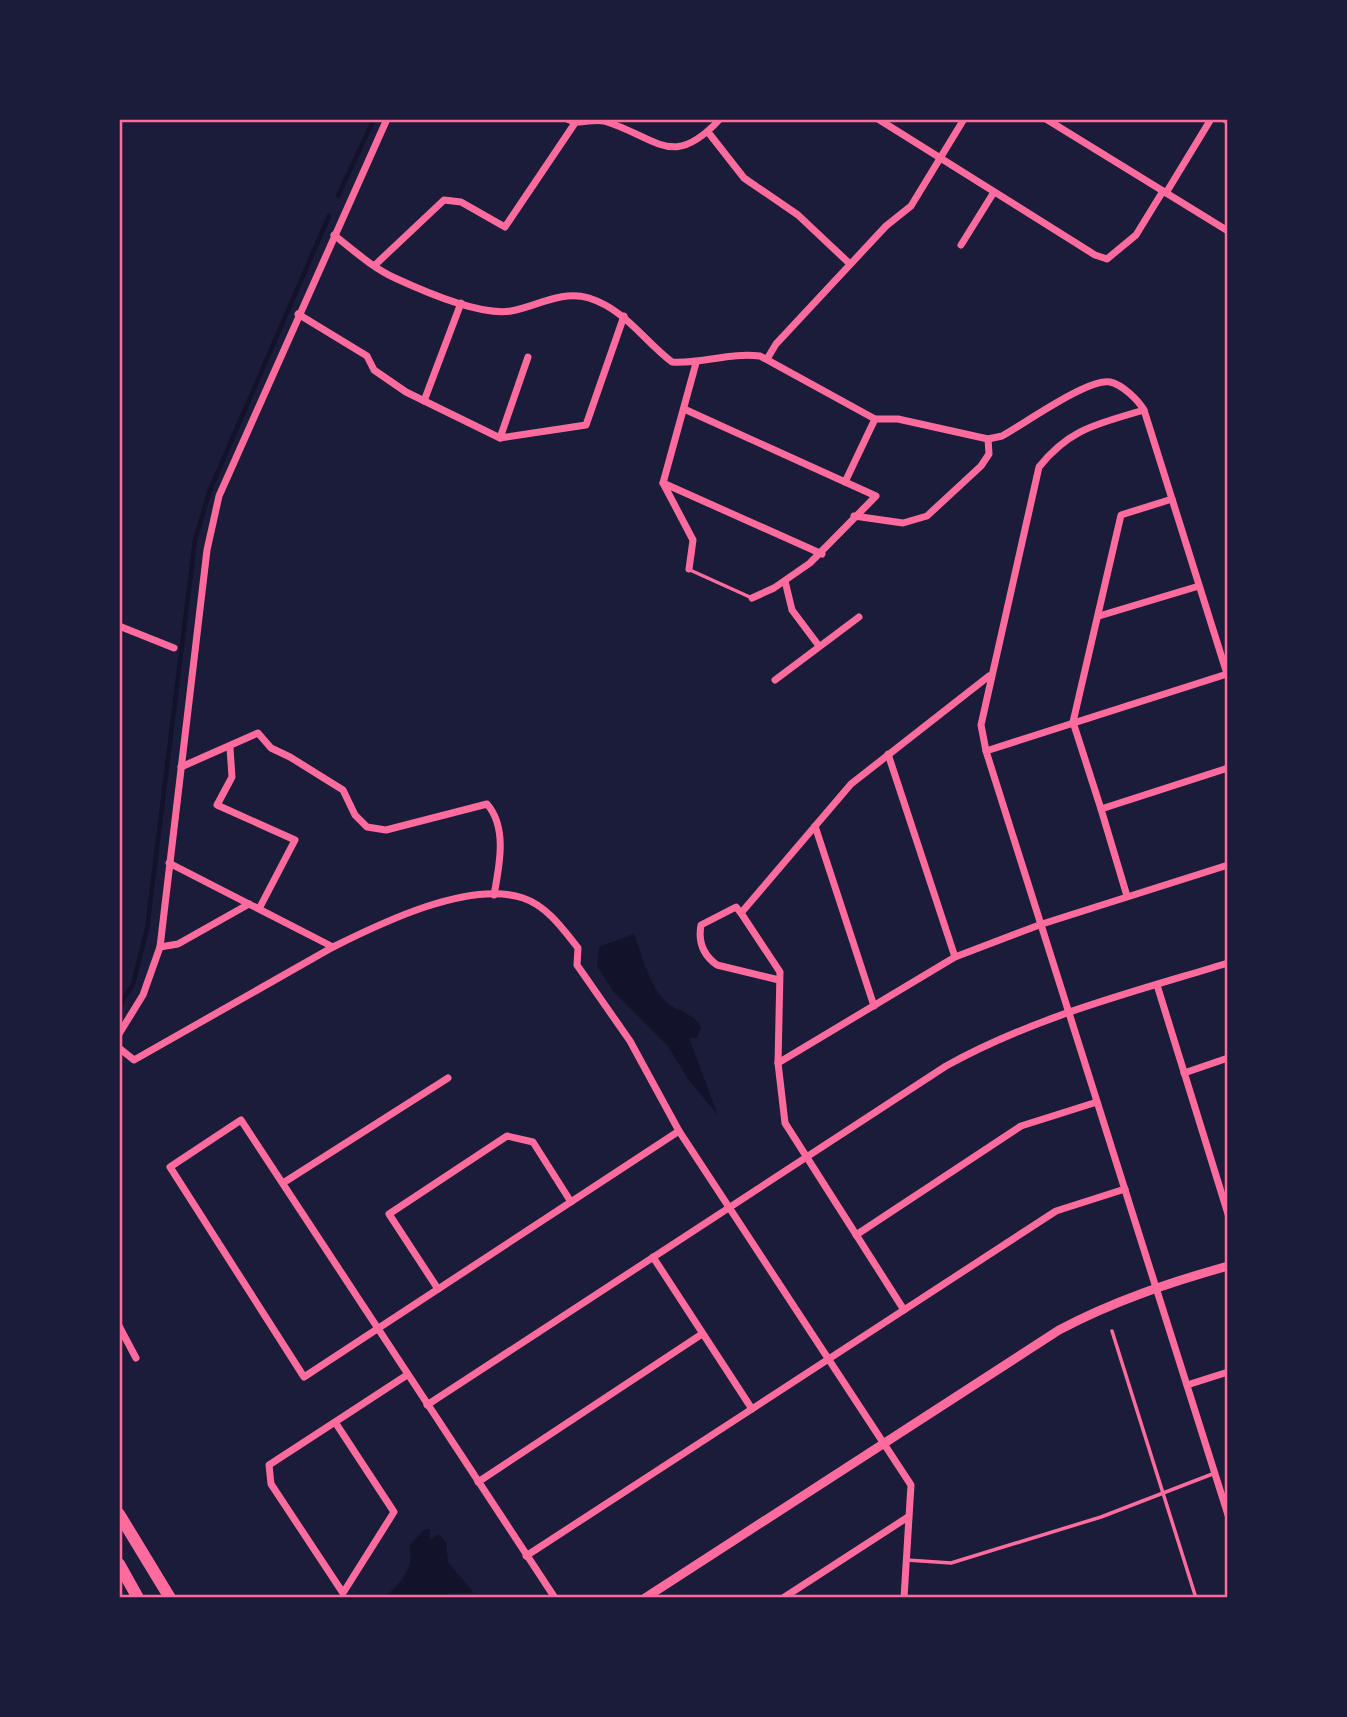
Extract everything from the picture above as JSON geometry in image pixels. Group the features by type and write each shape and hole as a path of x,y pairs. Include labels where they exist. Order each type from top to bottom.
{"highway":[{"path":"119,1514 170,1598"},
{"path":"119,1564 138,1598"}],"street":[{"path":"119,1034 143,995 160,947 207,550 217,504 225,479 387,119"},
{"path":"375,265 444,200 461,202 505,227 571,121 603,121 670,149 696,141 720,119"},
{"path":"878,119 1095,255 1107,259 1136,234 1211,119"},
{"path":"767,359 776,344 849,264 911,206 964,119"},
{"path":"1046,119 1228,231"},
{"path":"708,132 744,178 798,215 849,264"},
{"path":"961,245 994,192"},
{"path":"334,235 393,277 460,303 485,311 512,311 576,295 624,316 672,362 696,363 743,354 767,359 875,419 898,419 988,439 1002,436 1098,384 1110,382 1124,389 1144,411 1227,675 986,751"},
{"path":"424,401 460,303"},
{"path":"298,314 367,356 374,370 424,401 500,438 586,425 624,316"},
{"path":"500,438 528,357"},
{"path":"689,569 693,540 663,483 696,363"},
{"path":"684,409 876,496 854,516 822,554 785,581 752,598"},
{"path":"1144,411 1078,430 1052,450 1039,467 981,724 986,751 1228,1516"},
{"path":"845,482 875,419"},
{"path":"854,516 903,523 926,516 981,466 989,454 988,439"},
{"path":"663,483 822,554"},
{"path":"1127,895 1073,722 1121,514 1172,499"},
{"path":"785,581 792,610 819,646"},
{"path":"1098,616 1199,586"},
{"path":"775,680 859,617"},
{"path":"119,626 174,648"},
{"path":"741,913 851,784 990,675"},
{"path":"181,767 258,733 271,748 343,790 360,823 377,830 488,804 494,812 500,847 494,895"},
{"path":"229,748 232,777 217,805 295,840 260,908"},
{"path":"888,754 955,957"},
{"path":"1101,809 1228,768"},
{"path":"816,826 874,1006"},
{"path":"169,863 333,947"},
{"path":"778,1063 955,957 1042,923 1228,865"},
{"path":"119,1048 135,1060 362,932 446,900 494,895 524,898 552,916 578,948 577,965 630,1041 679,1131 911,1485 904,1598"},
{"path":"160,947 178,944 249,904"},
{"path":"779,980 717,965 709,960 698,939 701,925 736,907 780,972 778,1063 782,1114 806,1157 904,1310"},
{"path":"427,1405 806,1157 981,1047 1069,1012 1228,963"},
{"path":"1157,985 1228,1214"},
{"path":"1184,1073 1228,1058"},
{"path":"282,1183 448,1078"},
{"path":"856,1235 1021,1126 1097,1102"},
{"path":"555,1598 407,1375 377,1329 241,1120 170,1167 304,1377 377,1329 438,1289 571,1202 679,1131"},
{"path":"438,1289 389,1214 507,1136 533,1142 571,1202"},
{"path":"526,1556 1056,1211 1125,1189"},
{"path":"653,1257 752,1409"},
{"path":"645,1598 1059,1330 1106,1305 1154,1286 1228,1266"},
{"path":"119,1326 136,1358"},
{"path":"478,1482 702,1334"},
{"path":"1187,1385 1228,1372"},
{"path":"335,1422 394,1512 343,1595 271,1484 269,1465 407,1375"},
{"path":"783,1598 908,1517"}],"lane":[{"path":"689,569 752,598"},
{"path":"1112,1331 1196,1598"},
{"path":"907,1560 951,1563 1101,1517 1162,1491 1215,1473"}],"shaded area":[{"path":"634,934 653,984 663,999 693,1018 701,1027 697,1038 689,1038 718,1115 688,1079 668,1046 613,991 597,966 599,947"},
{"path":"430,1529 430,1540 438,1534 446,1542 448,1562 474,1593 449,1593 448,1598 383,1598 395,1588 408,1569 411,1554 409,1546 424,1530"}],"waterway":[{"path":"338,196 374,119"},
{"path":"119,1006 133,984 147,929 195,540 210,490 329,216"}]}
